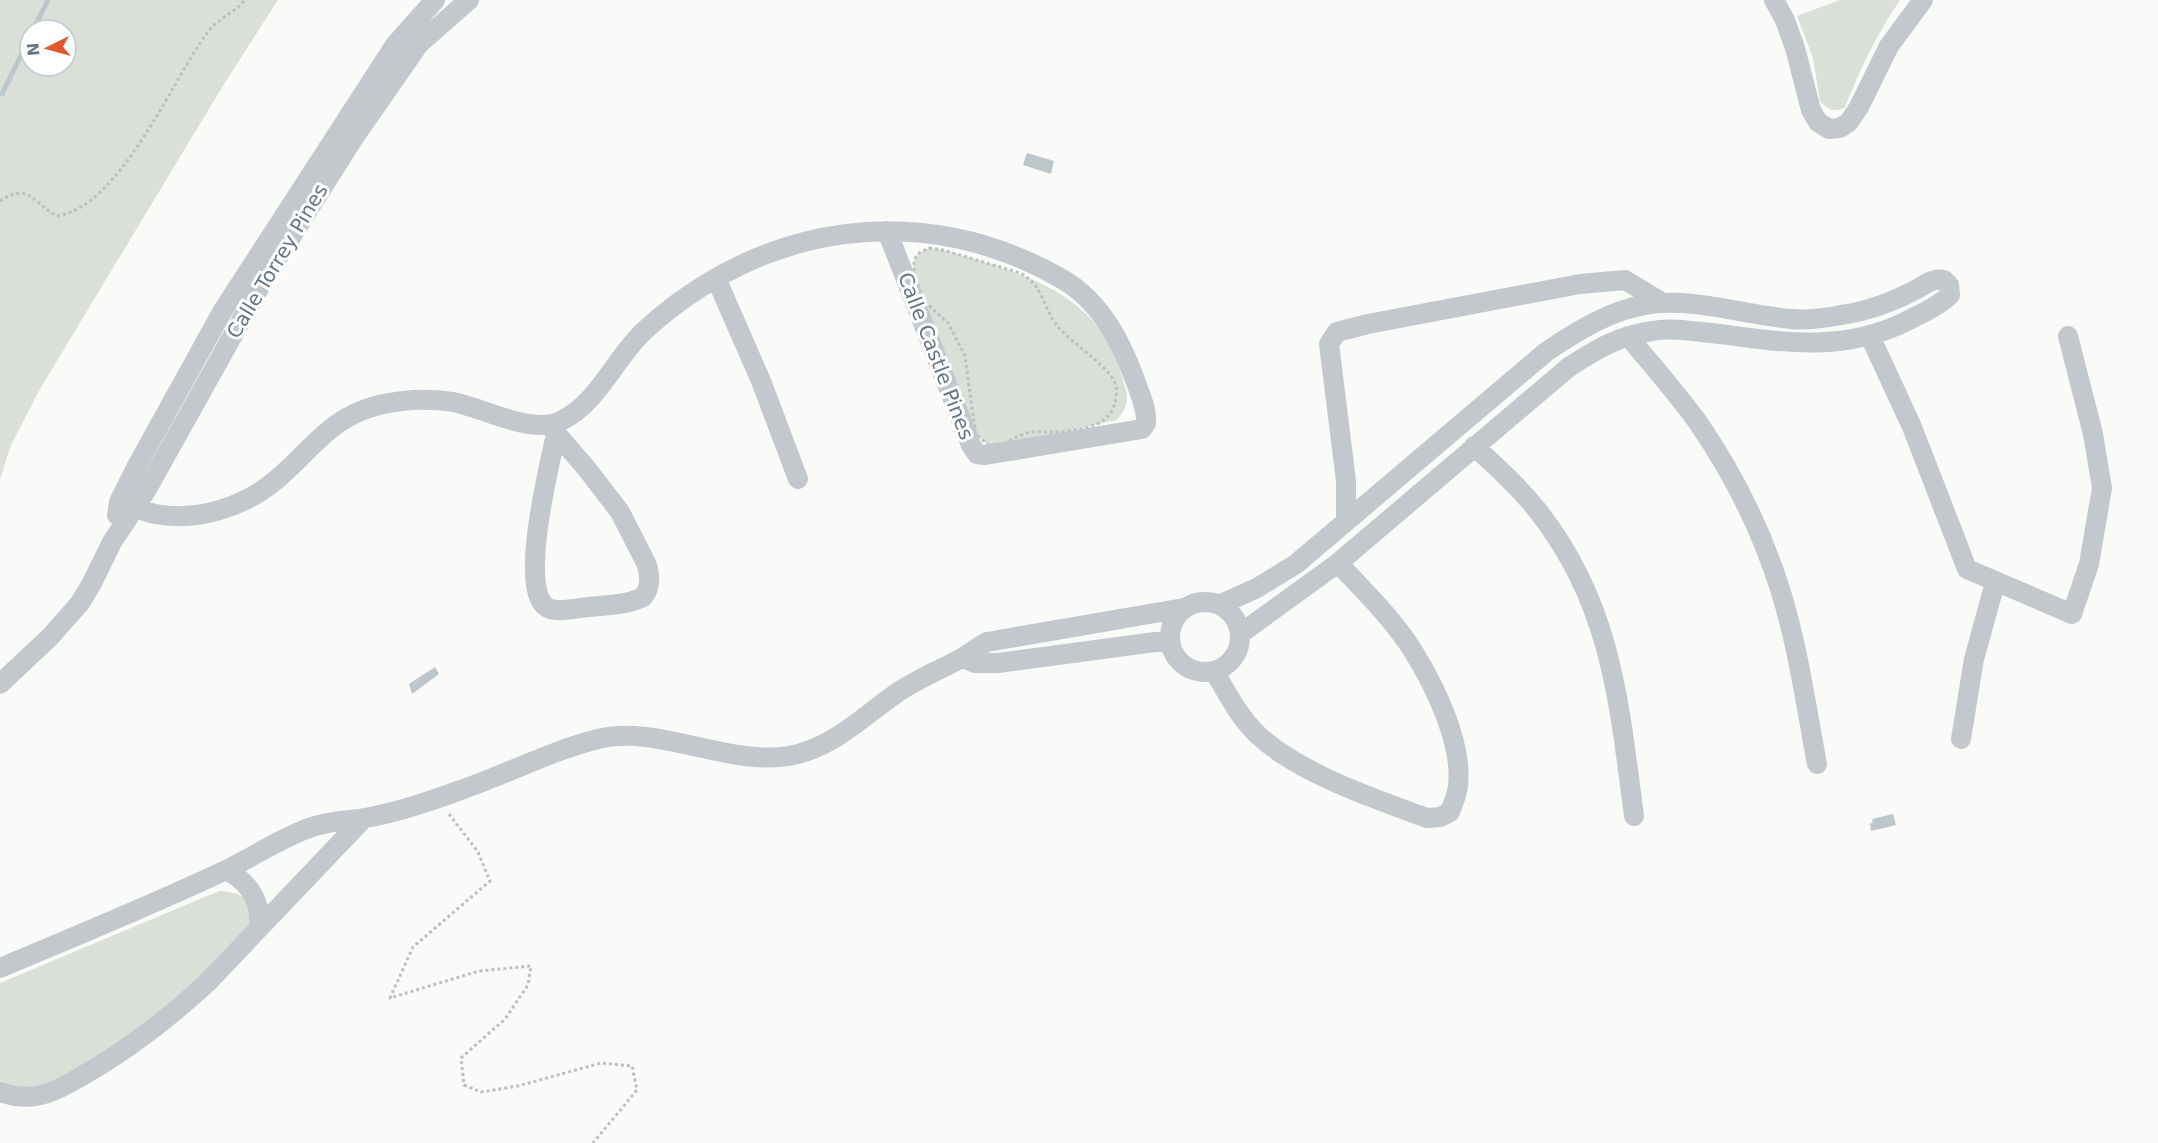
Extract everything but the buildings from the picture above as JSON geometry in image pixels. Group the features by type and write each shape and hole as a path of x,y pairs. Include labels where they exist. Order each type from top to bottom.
{"street":[{"name":"Calle Torrey Pines","path":"0,684 50,637 80,603 93,583 178,387 222,312 395,45 435,0"},
{"name":"Calle Torrey Pines","path":"128,505 262,283 355,136 419,44 469,0"},
{"path":"1774,0 1785,20 1795,48 1811,110 1818,122 1829,129 1840,128 1849,122 1889,46 1923,0"},
{"name":"Calle Castle Pines","path":"552,430 585,403 642,333 676,303 737,265 772,250 801,242 829,236 887,231 942,235 989,246 1047,270 1070,284 1094,305 1123,347 1145,408 1146,423 1142,429 986,455 977,454 971,446 887,231"},
{"path":"716,278 761,381 798,479"},
{"path":"1219,605 1278,576 1296,564 1546,352 1597,321 1630,309 1663,303 1684,303 1794,320 1813,319 1869,310 1894,302 1938,279 1944,280 1949,285 1950,295 1946,299 1896,326 1870,336 1846,341 1816,344 1654,330 1608,342 1569,367 1338,563 1239,633"},
{"path":"1346,522 1346,481 1329,345 1337,332 1368,324 1580,284 1625,280 1663,303"},
{"path":"1628,336 1696,421 1726,466 1752,516 1780,590 1790,627 1817,764"},
{"path":"1870,336 1912,427 1966,569 2072,614 2089,564 2102,488 2093,434 2067,336"},
{"path":"128,505 154,514 190,515 204,514 240,503 275,481 316,441 345,417 378,405 415,399 456,403 552,430 587,469 620,512 650,574 650,584 643,597 628,602 562,609 549,608 541,602 534,578 552,430"},
{"path":"1474,446 1516,485 1539,512 1563,547 1583,584 1600,625 1613,669 1634,816"},
{"path":"1214,671 1241,716 1257,734 1298,764 1427,818 1440,817 1450,812 1458,785 1458,767 1455,744 1439,702 1413,651 1392,622 1338,563"},
{"path":"1961,740 1974,659 1995,583"},
{"path":"0,968 226,870 310,828 326,823 364,818 438,798 599,738 641,737 750,756 771,757 807,751 828,744 897,693 921,678 963,658 974,648 987,642 1208,602 1219,605 1229,612 1236,622 1239,633 1239,646 1225,665 1214,671 1196,670 1180,662 1173,652 1170,640 1171,628 1176,617 1184,608"},
{"path":"963,658 975,663 998,663 1170,640"},
{"path":"0,1092 24,1096 44,1094 72,1081 107,1062 184,1005 228,963 364,818"},
{"path":"226,870 241,880 253,894 260,916 259,928"}],"path":[{"path":"0,201 9,195 23,193 57,216 76,211 99,194 138,146 207,33 245,0"},
{"path":"929,248 943,250 1030,278 1039,288 1058,327 1105,370 1115,383 1117,397 1112,412 1102,423 1059,432 1027,433 1002,445 988,446 976,434 965,356 948,323 925,302 914,275 914,260 918,253 929,248"},
{"path":"438,798 478,852 490,881 413,946 390,998 479,971 531,966 528,985 505,1019 461,1058 464,1085 481,1092 518,1086 601,1063 632,1066 637,1090 593,1143"}],"shaded area":[{"path":"0,0 278,0 224,84 40,389 11,445 0,479"},
{"path":"1840,0 1900,0 1870,52 1845,107 1835,110 1826,107 1820,101 1813,58 1797,16"},
{"path":"1027,153 1054,161 1051,174 1023,165"},
{"path":"929,248 971,258 1025,276 1073,303 1093,321 1109,344 1125,387 1127,398 1125,408 1117,420 1003,445 988,445 976,434 914,275 916,258"},
{"path":"435,667 439,674 412,694 409,684"},
{"path":"1893,814 1896,825 1871,831 1872,819"},
{"path":"219,891 230,892 245,898 251,910 248,936 161,1018 39,1092 0,1083 0,983"}],"waterway":[{"path":"39,18 48,0"},
{"path":"2,94 18,61"}]}
